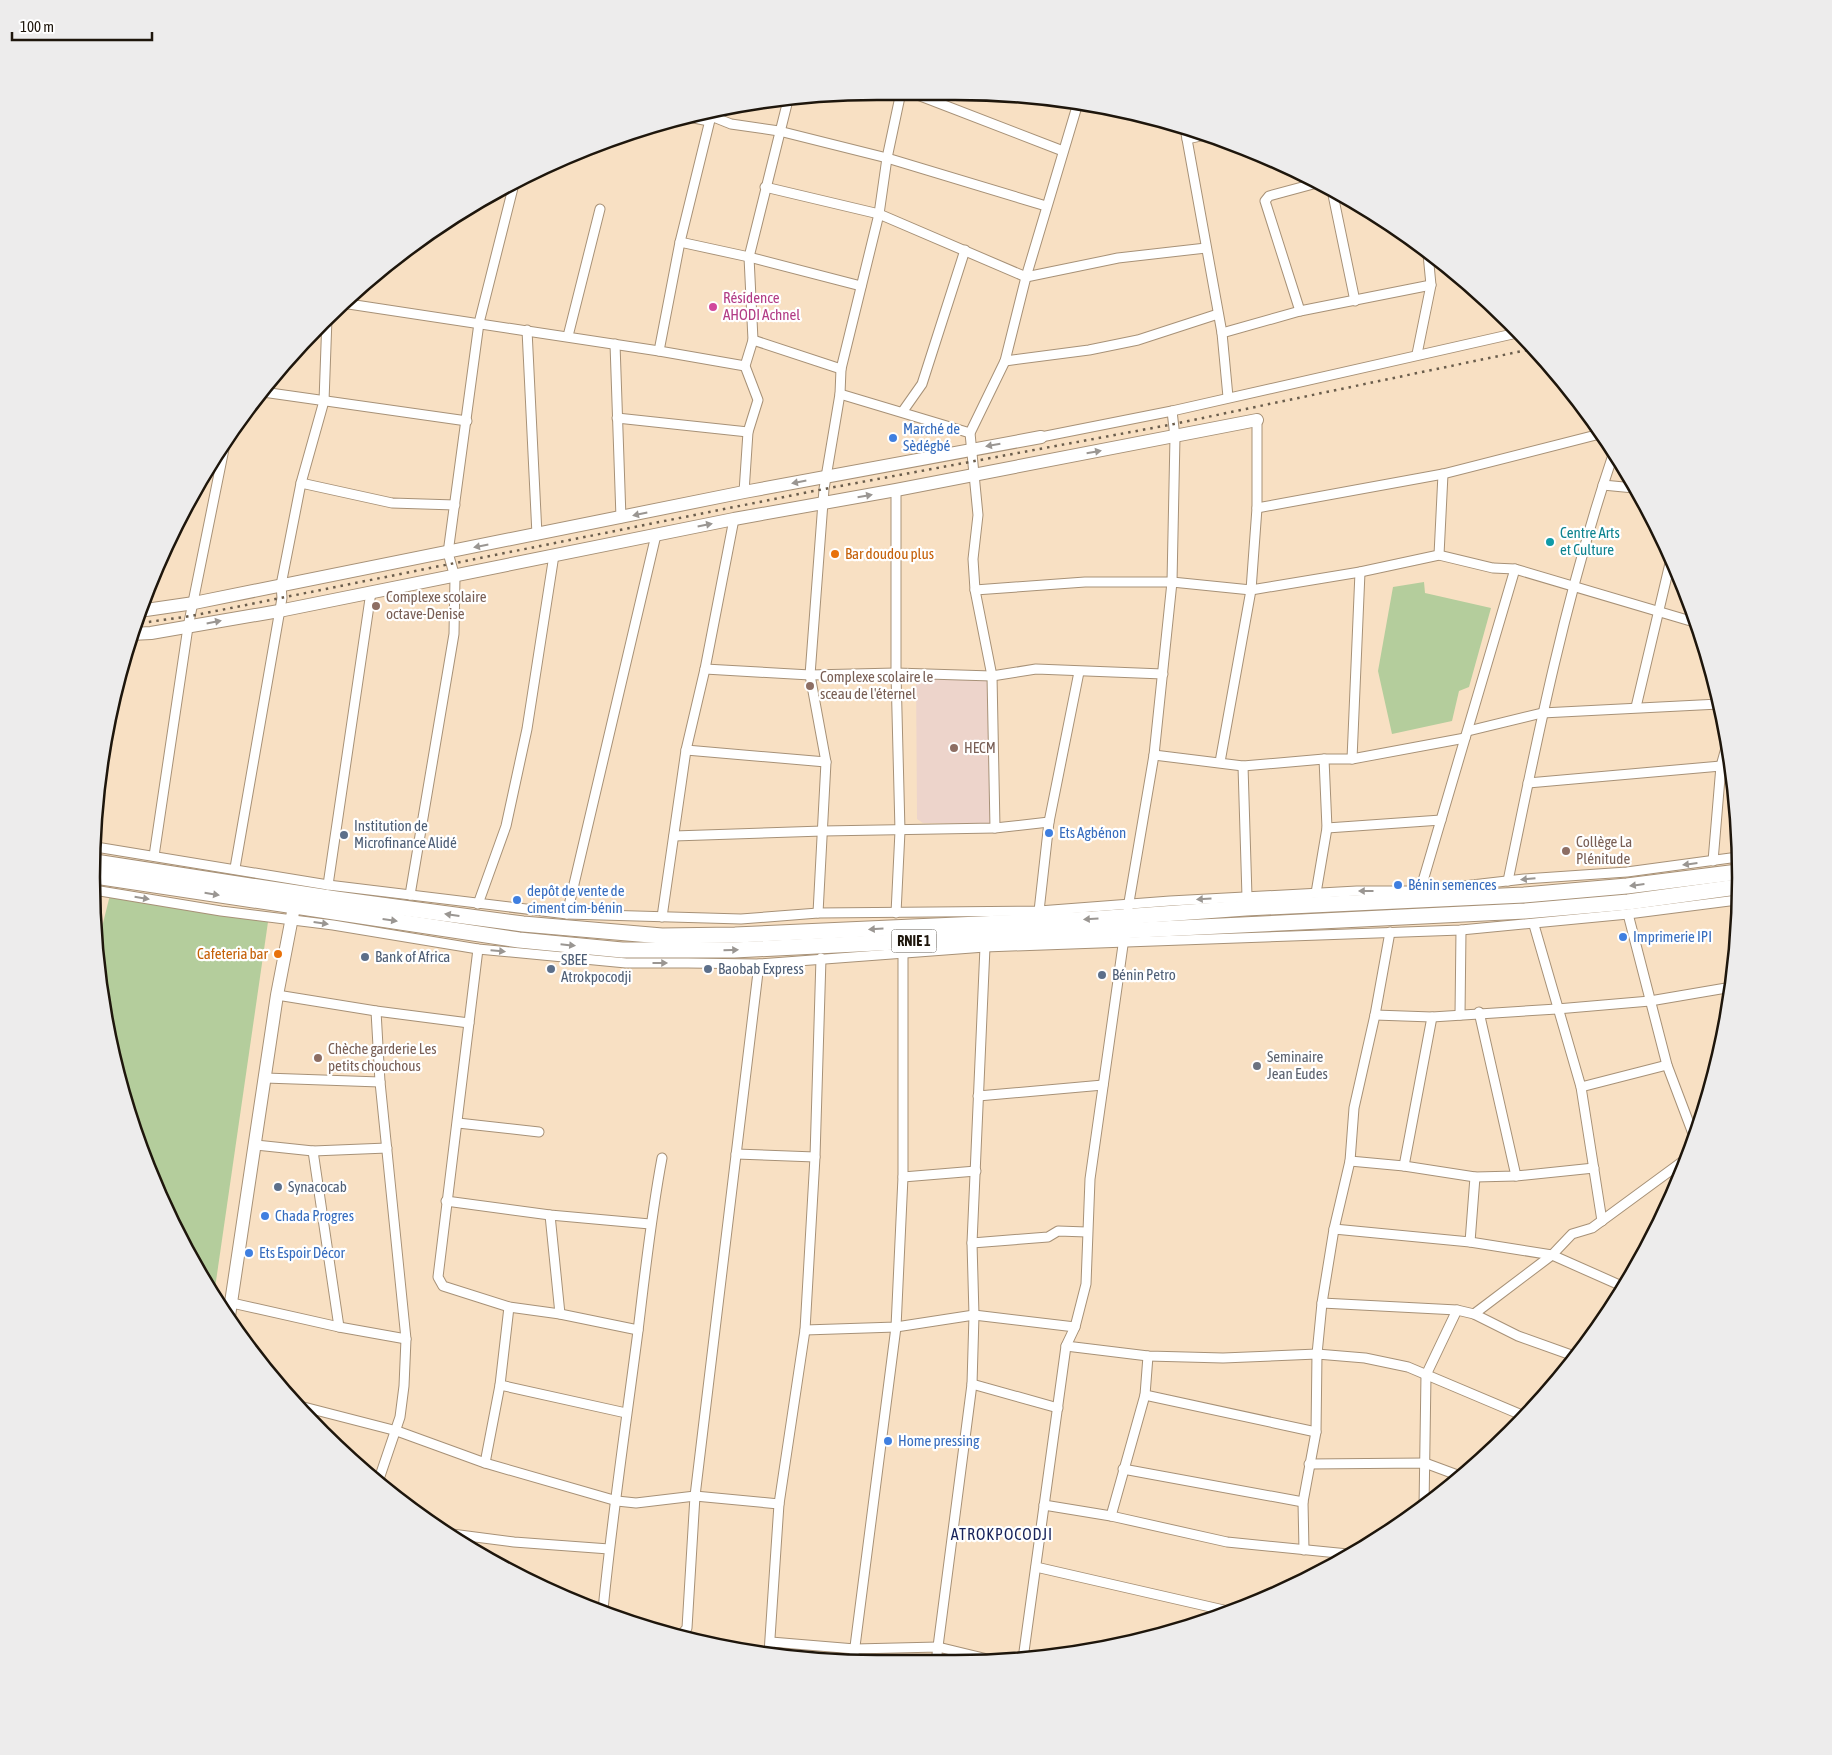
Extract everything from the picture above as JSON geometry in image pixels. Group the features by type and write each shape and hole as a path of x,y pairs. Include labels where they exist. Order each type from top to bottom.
{"highway":[{"name":"RNIE 1","path":"101,863 346,900 524,924 624,934 735,936 1525,911 1628,902 1732,888"},
{"name":"RNIE 1","path":"100,877 292,913 519,940 652,951 744,949 1126,923 1246,908 1524,896 1732,873"}],"main road":[{"path":"139,633 188,627 279,611 455,577 734,519 824,504 1257,420"},
{"path":"148,610 194,603 744,492 1041,437"},
{"path":"231,1309 277,995 292,913"}],"street":[{"path":"818,914 826,762 810,675 826,477 840,394 841,369 879,214 887,158 899,100"},
{"path":"931,100 1063,151"},
{"path":"744,492 748,432 758,400 746,366 752,340 749,257 786,106"},
{"path":"995,828 992,676 976,590 973,559 978,515 970,433 1005,361 1046,206 1076,110"},
{"path":"715,117 731,124 779,131 887,158 1046,206"},
{"path":"659,351 680,242 710,118"},
{"path":"1186,135 1222,333 1228,397"},
{"path":"1187,139 1193,138"},
{"path":"1300,311 1265,201 1269,196 1308,185"},
{"path":"765,187 879,214 1026,277 1118,258 1206,248"},
{"path":"410,895 451,654 455,577 448,552 479,323 512,192"},
{"path":"1334,199 1355,302"},
{"path":"568,336 600,209"},
{"path":"680,242 749,257 861,286"},
{"path":"903,411 922,384 965,250"},
{"path":"1417,354 1431,285 1429,262"},
{"path":"1222,333 1300,311 1355,302 1431,285"},
{"path":"353,305 568,336 746,366"},
{"path":"1005,361 1089,350 1138,340 1218,314"},
{"path":"235,868 279,611 281,585 301,483 324,401 327,329"},
{"path":"527,330 537,535"},
{"path":"1041,437 1172,411 1508,332"},
{"path":"752,340 841,369"},
{"path":"615,344 621,518"},
{"path":"270,393 466,421"},
{"path":"840,394 903,411 970,433"},
{"path":"1024,1651 1066,1346 1075,1327 1086,1284 1090,1179 1126,923 1154,755 1172,582 1175,437 1172,411"},
{"path":"618,418 748,432"},
{"path":"1220,762 1251,590 1257,508 1257,420"},
{"path":"1257,508 1443,474 1594,436"},
{"path":"154,856 188,627 222,461"},
{"path":"1508,881 1542,713 1573,585 1611,462"},
{"path":"1439,555 1443,474"},
{"path":"301,483 392,503 455,505"},
{"path":"1603,485 1627,487"},
{"path":"896,490 896,673 900,831 896,913"},
{"path":"662,918 686,750 705,669 734,519"},
{"path":"567,914 656,535"},
{"path":"478,904 506,826 527,729 554,555"},
{"path":"976,590 1084,582 1172,582 1251,590 1360,572 1439,555 1493,568 1515,569 1688,620"},
{"path":"1420,891 1515,569"},
{"path":"1636,707 1668,570"},
{"path":"1352,759 1360,572"},
{"path":"328,885 371,592"},
{"path":"705,669 810,675 896,673 992,676 1036,669 1163,674"},
{"path":"1039,911 1049,822 1079,672"},
{"path":"1154,755 1243,766 1324,759 1352,759 1466,734 1542,713 1712,704"},
{"path":"686,750 826,762"},
{"path":"1316,893 1328,828 1324,759"},
{"path":"1713,861 1723,761"},
{"path":"1243,766 1247,897"},
{"path":"1528,783 1721,766"},
{"path":"1328,828 1441,820"},
{"path":"674,836 823,830 900,831 995,828 1049,822"},
{"path":"101,848 235,868 328,885 478,904 567,914 662,918 741,919 818,914 1039,911 1126,923 1390,932 1534,925 1731,901"},
{"path":"101,891 221,911 292,913 478,949 626,963 759,964 821,958 985,948 1126,923 1247,897 1316,893 1420,891 1508,881 1627,872 1731,858"},
{"path":"1628,914 1667,1065 1691,1128"},
{"path":"1534,925 1581,1087 1602,1221"},
{"path":"1460,1015 1461,930"},
{"path":"1304,1550 1303,1502 1316,1432 1317,1354 1322,1303 1334,1230 1350,1161 1354,1108 1375,1015 1390,932"},
{"path":"937,1655 972,1384 974,1315 972,1243 985,948"},
{"path":"478,949 458,1123 446,1201 438,1277 440,1282 443,1286 509,1307 560,1314 638,1330"},
{"path":"854,1654 896,1327 903,1177 903,953"},
{"path":"770,1647 779,1504 805,1330 815,1157 821,958"},
{"path":"685,1631 687,1628 695,1496 759,964"},
{"path":"1375,1015 1432,1017 1479,1012 1557,1009 1650,1002 1723,989"},
{"path":"277,995 376,1011 469,1023"},
{"path":"376,1011 380,1082 406,1339 404,1386 397,1430 381,1475"},
{"path":"1479,1012 1516,1176"},
{"path":"1404,1166 1432,1017"},
{"path":"1581,1087 1667,1065"},
{"path":"265,1078 380,1082"},
{"path":"978,1096 1103,1085"},
{"path":"458,1123 539,1132"},
{"path":"256,1145 313,1151 387,1148"},
{"path":"313,1151 339,1327"},
{"path":"736,1154 815,1157"},
{"path":"604,1605 650,1224 662,1158"},
{"path":"1350,1161 1404,1166 1475,1177 1516,1176 1594,1168"},
{"path":"1474,1314 1552,1255 1572,1234 1592,1228 1676,1166"},
{"path":"903,1177 976,1171"},
{"path":"1470,1242 1475,1177"},
{"path":"446,1201 550,1216 650,1224"},
{"path":"550,1216 560,1314"},
{"path":"1334,1230 1470,1242 1552,1255 1617,1284"},
{"path":"972,1243 1048,1237 1058,1231 1087,1232"},
{"path":"232,1303 339,1327 406,1339"},
{"path":"1322,1303 1457,1310 1474,1314 1518,1336 1569,1354"},
{"path":"485,1463 500,1385 509,1307"},
{"path":"1424,1497 1426,1375 1457,1310"},
{"path":"805,1330 896,1327 974,1315 1075,1327"},
{"path":"1066,1346 1148,1356 1223,1358 1317,1354 1385,1362 1408,1367 1517,1413"},
{"path":"1111,1516 1145,1395 1148,1356"},
{"path":"972,1384 1058,1408"},
{"path":"500,1385 626,1413"},
{"path":"1145,1395 1316,1432"},
{"path":"311,1409 397,1430 485,1463 617,1501 636,1503 695,1496 779,1504"},
{"path":"1309,1464 1425,1463 1453,1473"},
{"path":"1123,1469 1303,1502"},
{"path":"1044,1505 1111,1516 1227,1542 1339,1553"},
{"path":"464,1536 514,1542 609,1548"},
{"path":"1036,1567 1218,1609"},
{"path":"771,1642 855,1649 938,1647 969,1654"}],"shaded area":[{"name":"HECM","path":"983,674 990,682 991,822 988,824 923,823 917,819 916,677"}],"green space":[{"path":"1424,582 1425,593 1491,608 1469,687 1459,691 1452,721 1392,734 1378,671 1393,587"},
{"path":"110,895 268,922 216,1284 180,1221 159,1175 141,1127 126,1079 115,1029 107,979 102,927"}],"railway":[{"path":"143,623 191,616 824,489 1174,424 1525,350"}],"place":[{"name":"Résidence AHODI Achnel","path":"713,307"},
{"name":"Marché de Sèdégbé","path":"893,438"},
{"name":"Centre Arts et Culture","path":"1550,542"},
{"name":"Bar doudou plus","path":"835,554"},
{"name":"Complexe scolaire octave-Denise","path":"376,606"},
{"name":"Complexe scolaire le sceau de l'éternel","path":"810,686"},
{"name":"HECM","path":"954,748"},
{"name":"Ets Agbénon","path":"1049,833"},
{"name":"Institution de Microfinance Alidé","path":"344,835"},
{"name":"Collège La Plénitude","path":"1566,851"},
{"name":"Bénin semences","path":"1398,885"},
{"name":"depôt de vente de ciment cim-bénin","path":"517,900"},
{"name":"Imprimerie IPI","path":"1623,937"},
{"name":"Cafeteria bar","path":"278,954"},
{"name":"Bank of Africa","path":"365,957"},
{"name":"SBEE Atrokpocodji","path":"551,969"},
{"name":"Baobab Express","path":"708,969"},
{"name":"Bénin Petro","path":"1102,975"},
{"name":"Chèche garderie Les petits chouchous","path":"318,1058"},
{"name":"Seminaire Jean Eudes","path":"1257,1066"},
{"name":"Synacocab","path":"278,1187"},
{"name":"Chada Progres","path":"265,1216"},
{"name":"Ets Espoir Décor","path":"249,1253"},
{"name":"Home pressing","path":"888,1441"}],"district":[{"name":"ATROKPOCODJI","path":"1002,1534"}]}
